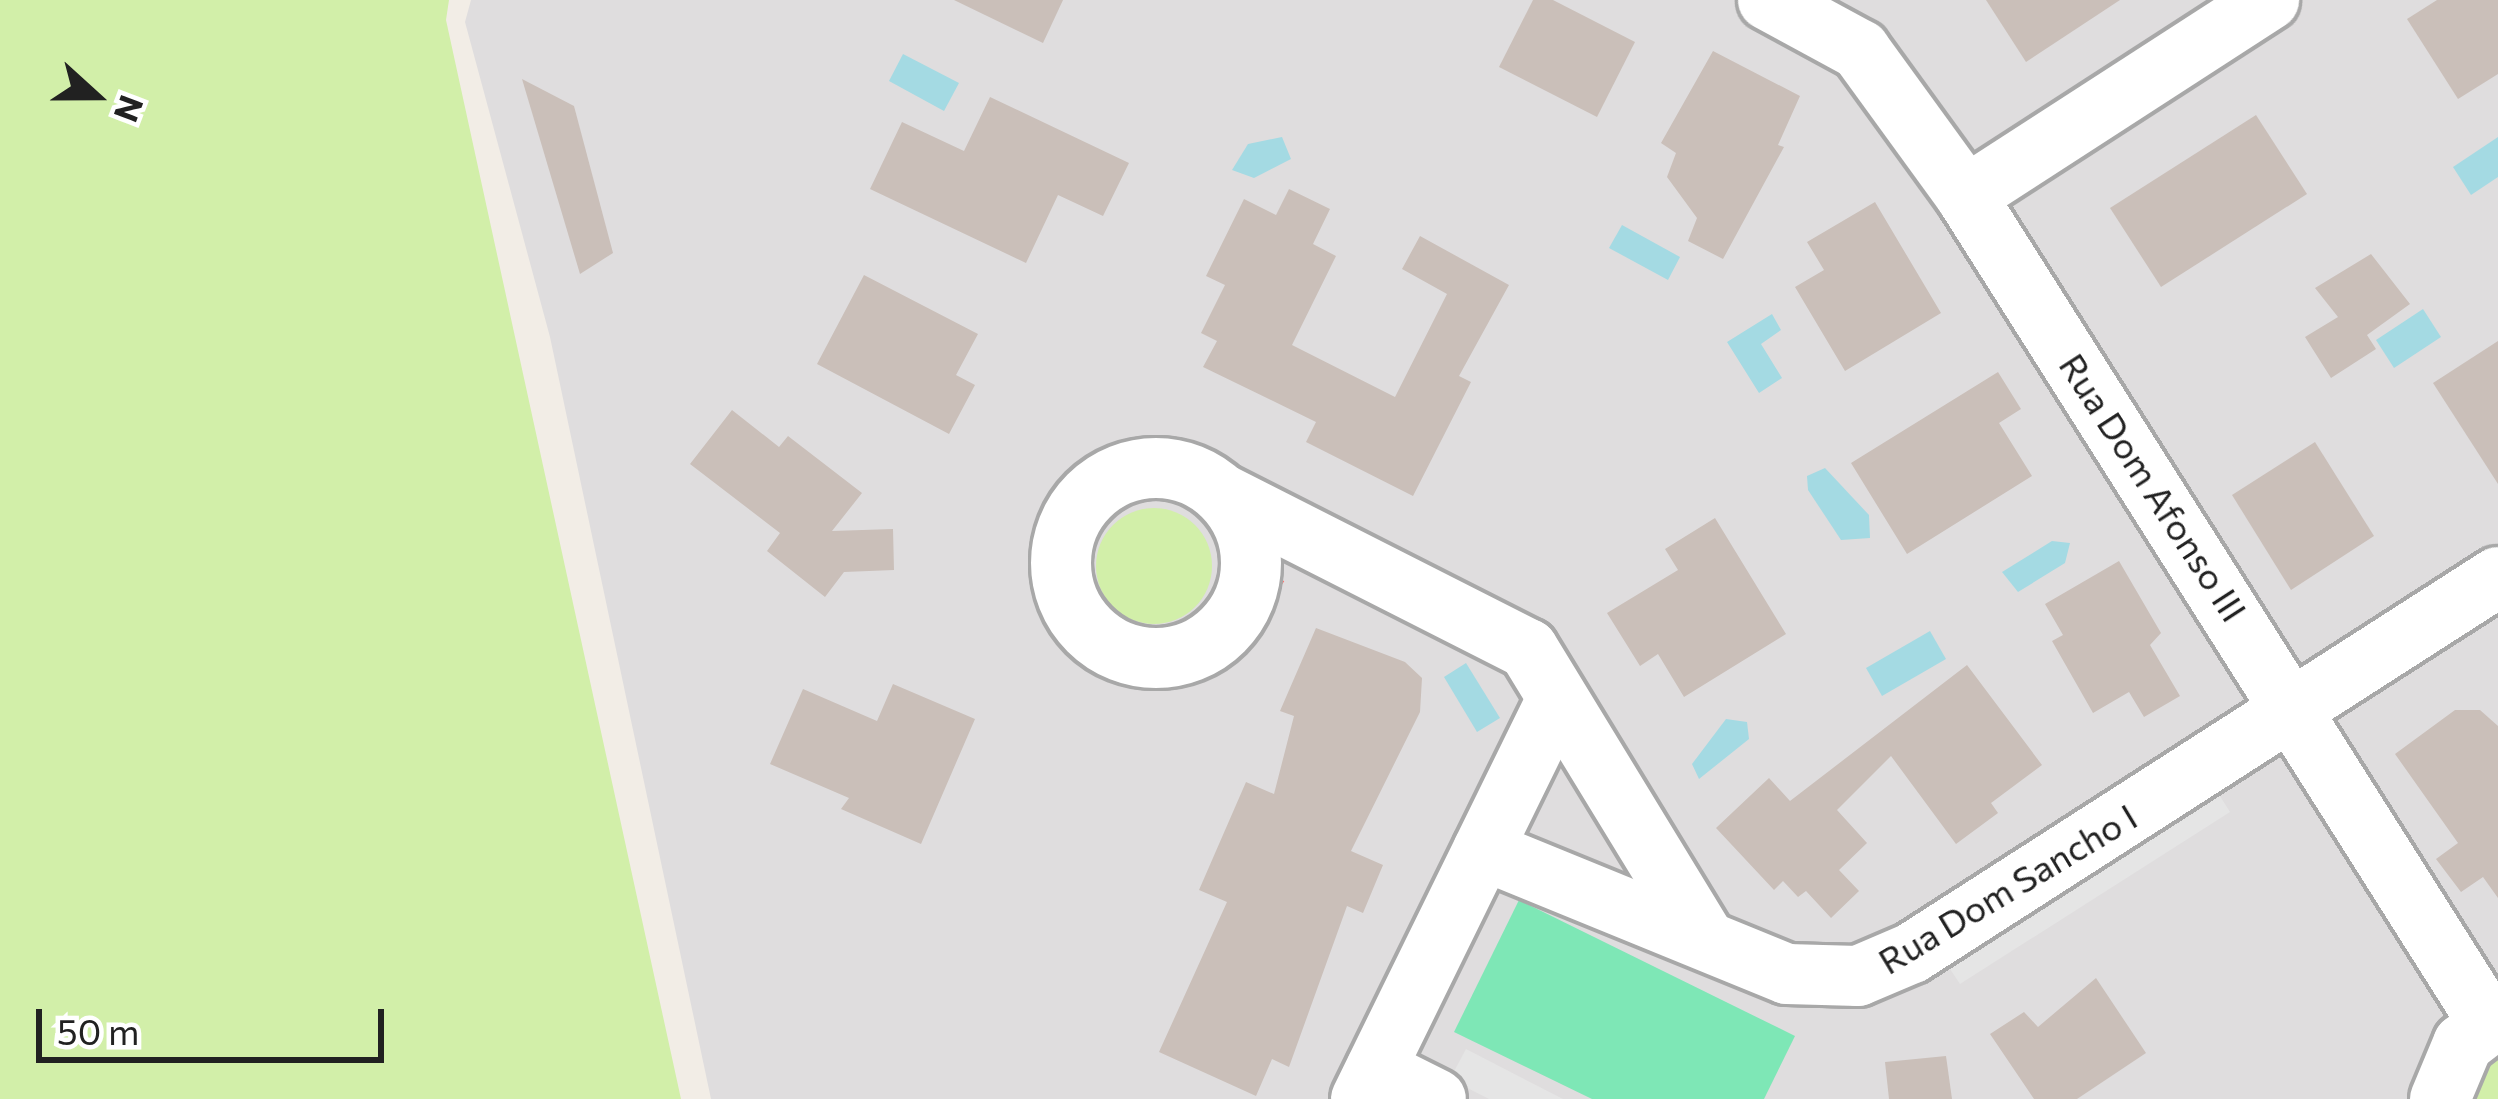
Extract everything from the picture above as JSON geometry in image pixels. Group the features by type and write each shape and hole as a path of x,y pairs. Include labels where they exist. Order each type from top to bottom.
{"street":[{"name":"Rua Dom Afonso III","path":"1768,0 1860,50 1966,196 2296,707 2345,804 2493,1019"},
{"path":"1966,196 2269,0"},
{"path":"1157,467 1210,477 1294,568 1189,653 1142,658 1112,647 1070,604 1064,539 1090,494 1124,473 1157,467"},
{"path":"1210,477 1249,538 1294,568 1528,649 1703,936"},
{"name":"Rua Dom Sancho I","path":"1483,850 1787,974 1858,976 1912,953 2498,578"},
{"path":"1436,1099 1368,1084 1557,699"},
{"path":"2440,1099 2463,1044 2493,1019"}],"path":[{"path":"1210,477 1136,452 1080,481 1059,504 1041,573 1067,637 1144,675 1186,672 1232,651 1282,577 1294,568"}],"shaded area":[{"path":"471,0 2498,0 2498,1099 711,1099 550,337 465,22"},
{"path":"2213,785 2230,812 1960,984 1942,957"},
{"path":"1466,1049 1563,1099 1489,1099 1450,1079"}],"green space":[{"path":"0,0 449,0 446,20 681,1099 0,1099"},
{"path":"1154,508 1176,512 1195,525 1208,544 1212,566 1208,588 1195,607 1176,620 1154,624 1132,620 1113,607 1100,588 1096,566 1100,544 1113,525 1132,512"},
{"path":"1519,900 1795,1036 1764,1099 1592,1099 1454,1032"},
{"path":"2498,1055 2498,1099 2468,1099 2481,1073"}],"water":[{"path":"903,54 959,83 944,111 889,81"},
{"path":"1282,137 1291,159 1254,178 1232,170 1248,144"},
{"path":"2498,137 2498,177 2471,195 2453,167"},
{"path":"1622,225 1680,257 1668,280 1609,248"},
{"path":"2423,309 2441,337 2394,368 2376,340"},
{"path":"1772,314 1781,330 1761,344 1782,378 1759,393 1727,342"},
{"path":"1825,468 1869,515 1870,538 1841,540 1808,490 1807,476"},
{"path":"2052,541 2070,543 2065,563 2018,592 2002,572"},
{"path":"1930,631 1946,659 1882,696 1866,668"},
{"path":"1466,663 1500,718 1477,732 1444,677"},
{"path":"1726,719 1747,722 1749,739 1699,779 1692,764"}],"building":[{"path":"954,0 1063,0 1043,43"},
{"path":"1533,0 1553,0 1635,42 1597,117 1499,67"},
{"path":"1986,0 2120,0 2026,62"},
{"path":"2437,0 2498,0 2498,74 2458,99 2407,19"},
{"path":"1713,51 1800,96 1778,145 1784,147 1723,259 1688,241 1697,218 1667,177 1676,153 1661,143"},
{"path":"522,79 574,106 613,253 580,274"},
{"path":"990,97 1129,163 1103,216 1058,195 1026,263 870,189 902,122 964,151"},
{"path":"2256,115 2307,194 2161,287 2110,208"},
{"path":"1289,189 1330,209 1313,244 1336,256 1292,345 1395,397 1447,294 1402,269 1420,236 1509,285 1459,376 1471,382 1413,496 1306,442 1316,422 1203,367 1217,341 1201,333 1225,285 1206,276 1244,199 1276,215"},
{"path":"1875,202 1941,313 1845,371 1795,287 1824,270 1807,242"},
{"path":"2371,254 2410,304 2367,335 2376,349 2331,378 2305,337 2338,317 2315,288"},
{"path":"864,275 978,334 956,375 975,385 949,434 817,364"},
{"path":"2498,341 2498,484 2433,383"},
{"path":"1998,372 2021,409 1999,423 2032,476 1907,554 1851,463"},
{"path":"732,410 779,447 788,436 862,493 832,531 893,529 894,570 844,572 825,597 767,551 780,533 690,464"},
{"path":"2315,442 2374,536 2291,590 2232,495"},
{"path":"1715,518 1786,634 1684,697 1658,654 1640,666 1607,613 1678,570 1665,549"},
{"path":"2119,561 2161,633 2150,645 2180,696 2144,717 2129,692 2093,713 2052,641 2063,635 2045,604"},
{"path":"1316,628 1405,662 1422,678 1420,712 1351,851 1383,865 1363,913 1347,906 1289,1067 1272,1059 1256,1096 1159,1052 1227,902 1199,890 1246,782 1274,794 1294,716 1280,711"},
{"path":"1967,665 2042,765 1991,803 1998,813 1956,844 1891,756 1837,810 1867,843 1839,870 1859,891 1831,918 1806,891 1798,897 1783,881 1774,890 1716,828 1769,778 1790,801"},
{"path":"893,684 975,719 921,844 841,809 849,798 770,764 803,689 877,721"},
{"path":"2455,710 2480,710 2498,726 2498,898 2483,877 2461,892 2436,859 2458,843 2395,754"},
{"path":"2096,978 2146,1053 2077,1099 2034,1099 1990,1034 2024,1012 2038,1027"},
{"path":"1946,1056 1952,1099 1889,1099 1885,1062"}]}
